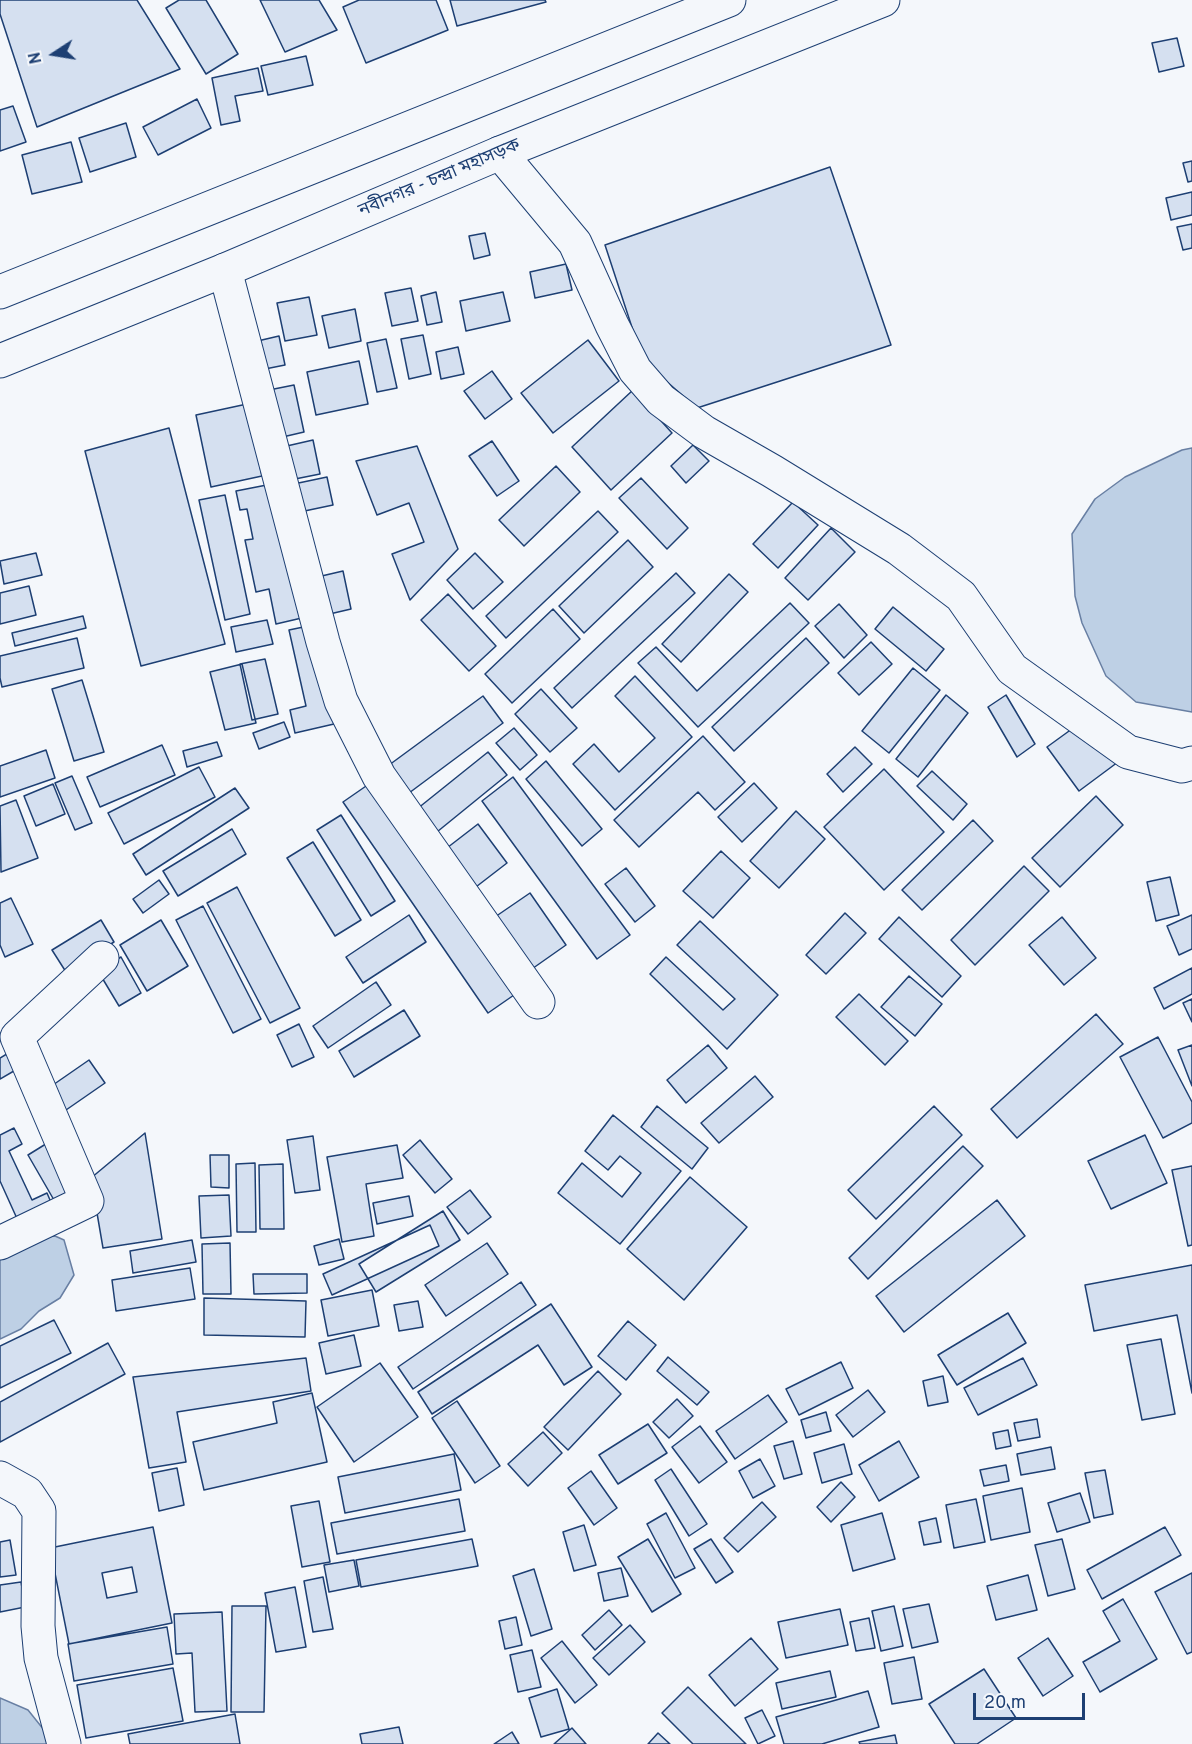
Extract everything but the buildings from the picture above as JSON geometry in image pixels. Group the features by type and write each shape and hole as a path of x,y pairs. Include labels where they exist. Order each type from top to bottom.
{"main road":[{"path":"0,292 729,0"},
{"name":"নবীনগর - চন্দ্রা মহাসড়ক","path":"0,362 225,270 500,153 882,0"},
{"path":"500,153 575,243 635,370 661,400 704,432 899,549 961,596 1012,669 1128,752 1182,766 1192,763"},
{"path":"225,270 323,642 341,701 379,777 538,1002"},
{"path":"0,1243 87,1201 17,1037 102,958"},
{"path":"0,1479 27,1492 39,1511 38,1626 41,1658 64,1744"}],"water":[{"path":"1192,448 1192,712 1136,702 1106,676 1082,623 1075,596 1072,534 1095,499 1125,477 1182,450"},
{"path":"55,1236 64,1240 74,1275 60,1298 39,1311 21,1329 0,1339 0,1257 35,1238"},
{"path":"0,1698 28,1710 48,1735 50,1744 0,1744"}]}
